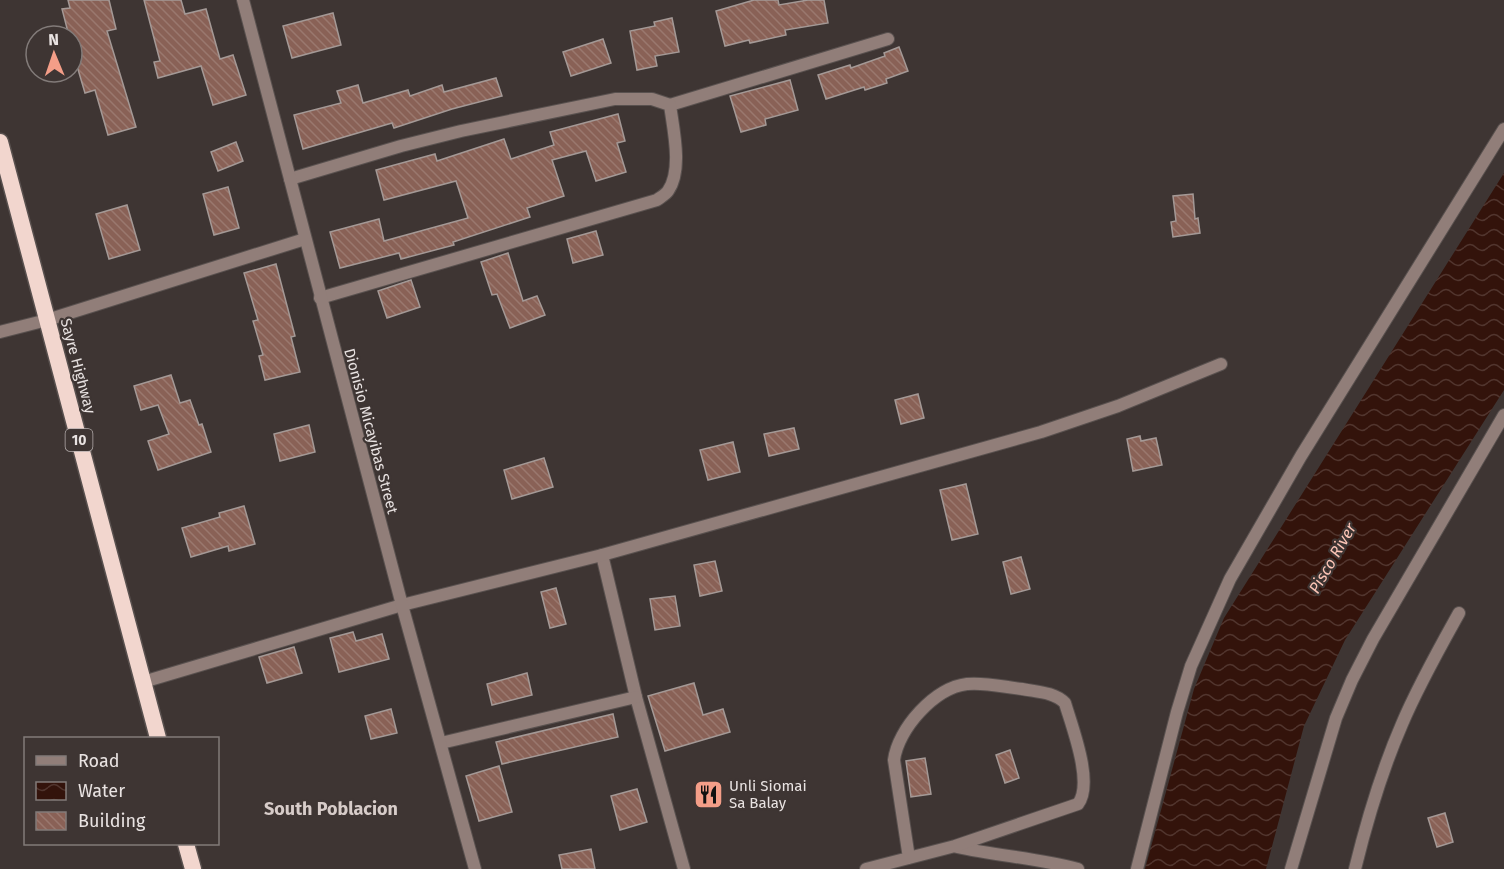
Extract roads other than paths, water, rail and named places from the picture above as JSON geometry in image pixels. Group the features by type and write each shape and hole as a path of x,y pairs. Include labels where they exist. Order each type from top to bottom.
{"highway":[{"name":"Sayre Highway","path":"0,142 158,737"},
{"path":"187,845 193,869"}],"street":[{"name":"Dionisio Micayibas Street","path":"243,0 320,298 475,869"},
{"path":"290,179 451,134 615,99 652,99 670,105 888,39"},
{"path":"320,298 657,200 668,192 674,179 676,164 670,105"},
{"path":"1137,869 1191,666 1230,579 1301,456 1504,129"},
{"path":"0,332 47,320 305,239"},
{"path":"143,682 402,605 602,555 1041,432 1118,406 1221,364"},
{"path":"1291,869 1336,718 1352,680 1378,629 1504,415"},
{"path":"602,555 636,697 684,869"},
{"path":"1355,869 1376,794 1402,724 1459,613"},
{"path":"866,869 956,846 1073,807 1081,799 1084,784 1065,703 1059,698 1036,691 964,684 938,697 908,723 895,748 894,760 909,858"},
{"path":"441,743 636,697"},
{"path":"956,846 995,855 1052,862 1078,869"}],"water":[{"name":"Pisco River","path":"1504,173 1504,390 1345,640 1304,726 1266,869 1145,869 1194,689 1224,618"}],"place":[{"name":"Unli Siomai Sa Balay","path":"708,795"}],"district":[{"name":"South Poblacion","path":"331,809"}]}
